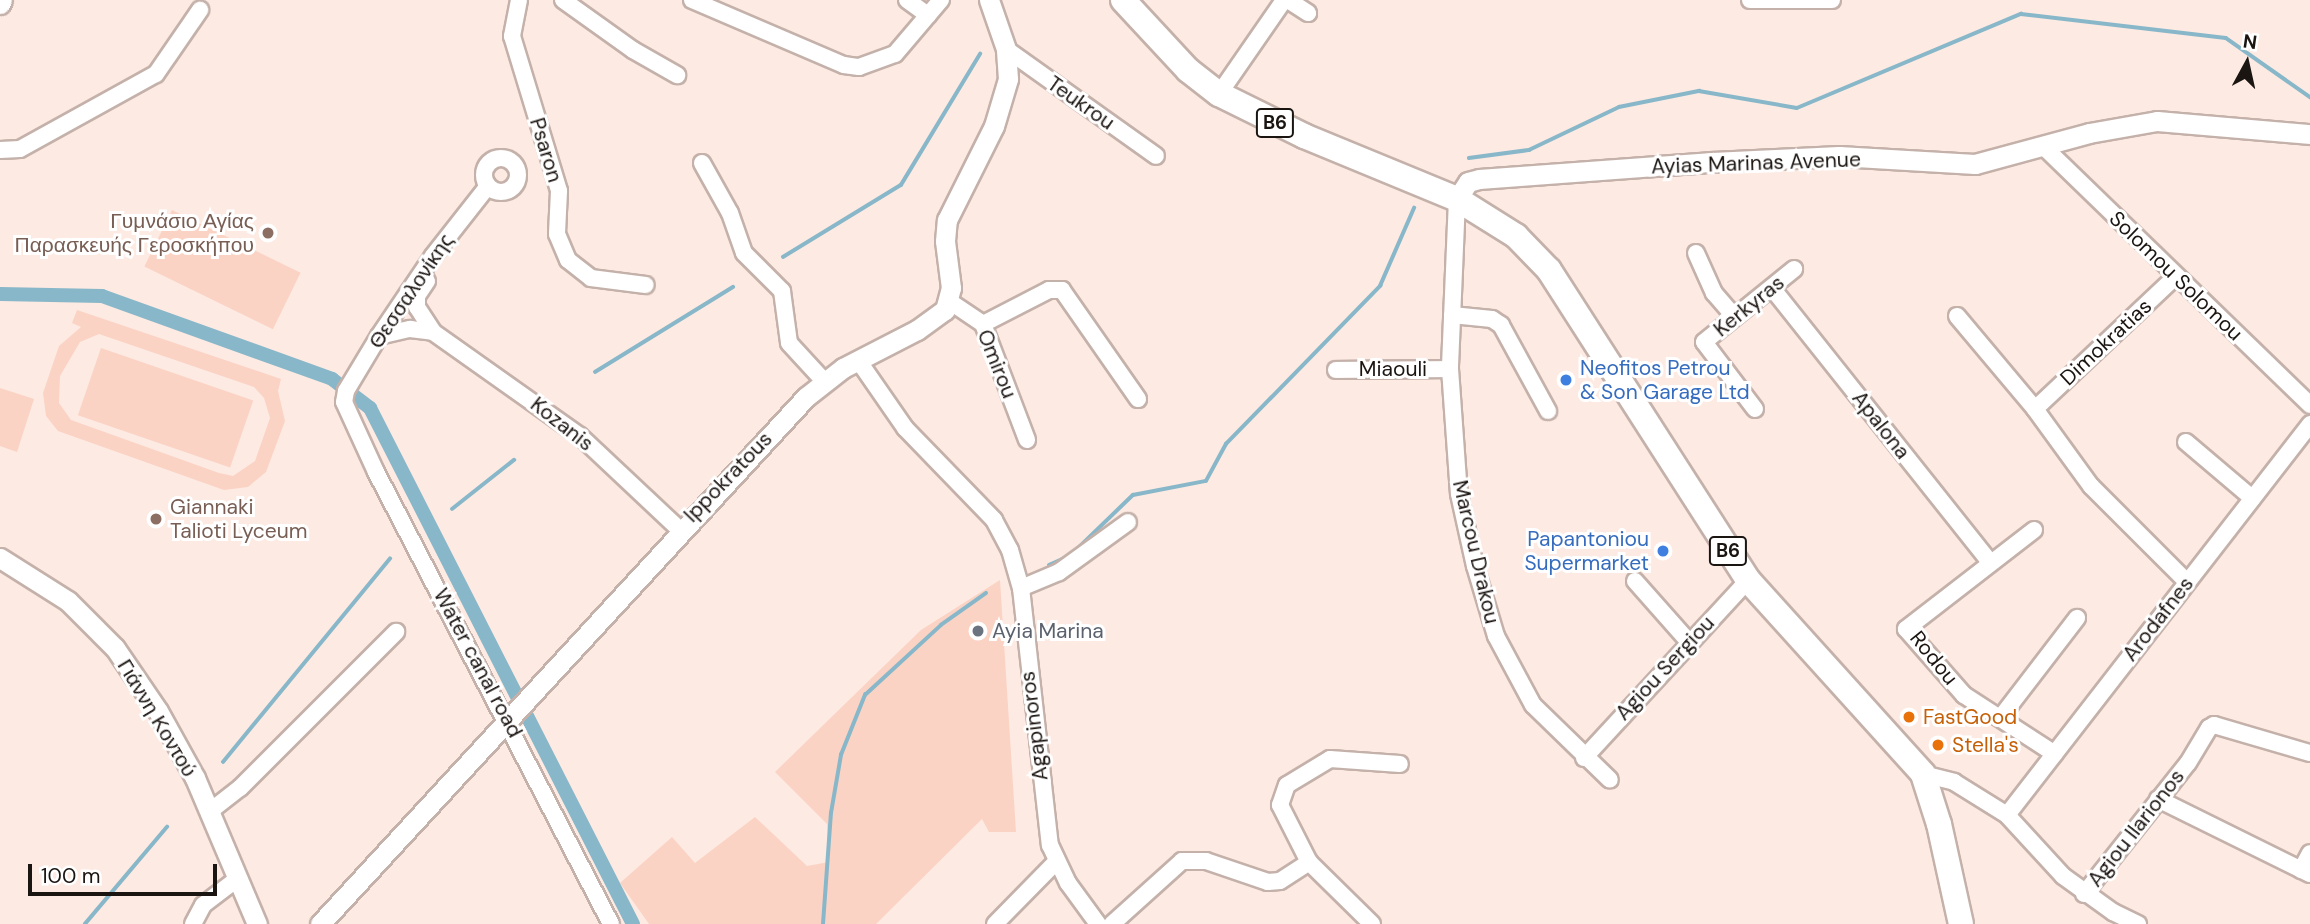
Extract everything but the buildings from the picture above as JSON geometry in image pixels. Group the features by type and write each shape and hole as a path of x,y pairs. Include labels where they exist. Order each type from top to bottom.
{"main road":[{"name":"B6","path":"1123,0 1188,70 1219,94 1304,136 1457,199 1516,236 1565,289 1748,580 1923,774 1939,824 1961,924"}],"street":[{"name":"Psaron","path":"519,0 512,36 559,191 557,234 568,260 591,278 646,285"},
{"path":"692,0 844,65 859,67 895,54 941,0"},
{"path":"907,0 928,15"},
{"path":"949,301 947,220 1005,101 1006,50 989,0"},
{"path":"1219,94 1286,0 1308,13"},
{"path":"1750,0 1832,0"},
{"path":"574,2 633,50 677,75"},
{"path":"0,150 20,149 156,74 200,10"},
{"name":"Teukrou","path":"1006,50 1156,156"},
{"name":"Ayias Marinas Avenue","path":"1457,199 1468,182 1479,179 1807,156 1957,166 2157,121 2310,134"},
{"name":"Solomou Solomou","path":"2043,146 2310,405"},
{"path":"702,163 730,213 744,253 782,291 789,342 824,382"},
{"name":"Θεσσαλονίκης","path":"344,400 379,336 433,256 491,188 416,296"},
{"name":"Marcou Drakou","path":"1457,199 1450,369 1459,494 1496,636 1533,705 1584,758 1610,780"},
{"path":"1696,253 1714,293 1734,316"},
{"name":"Kerkyras","path":"1755,410 1704,342 1794,269"},
{"name":"Dimokratias","path":"2035,408 2176,276"},
{"name":"Apalona","path":"1772,288 1990,562"},
{"path":"983,324 1049,290 1062,290 1138,399"},
{"name":"Kozanis","path":"416,296 421,319 433,332 580,436 679,529"},
{"name":"Omirou","path":"949,301 983,324 1027,440"},
{"name":"Ippokratous","path":"320,924 679,529 824,382 858,360 937,317 949,301"},
{"path":"1452,315 1492,319 1501,325 1548,411"},
{"path":"1957,316 2035,408 2091,486 2187,582"},
{"path":"379,336 410,329 433,332"},
{"name":"Agapinoros","path":"858,360 905,428 994,520 1010,550 1021,588 1043,798 1056,862 1098,924"},
{"name":"Miaouli","path":"1336,370 1450,369"},
{"name":"Water canal road","path":"344,400 376,472 511,716 611,924"},
{"name":"Arodafnes","path":"2007,815 2310,424"},
{"path":"2186,442 2252,498"},
{"path":"1021,588 1059,572 1128,522"},
{"name":"Rodou","path":"2034,530 1906,629 1964,695 2055,754"},
{"name":"Γιάννη Κοντού","path":"0,558 98,626 158,711 209,812 257,924"},
{"path":"1635,580 1688,641"},
{"name":"Agiou Sergiou","path":"1584,758 1688,641 1748,580"},
{"path":"2001,718 2077,618"},
{"path":"209,812 240,788 396,632"},
{"name":"Agiou Ilarionos","path":"2084,894 2188,763 2214,725 2310,753"},
{"path":"1372,924 1309,862 1282,814 1287,785 1330,759 1400,764"},
{"path":"1923,774 1954,782 2007,815 2084,894 2137,924"},
{"path":"2158,799 2305,872 2310,853"},
{"path":"1112,924 1182,861 1206,861 1268,882 1280,881 1309,862"},
{"path":"995,924 1056,862"},
{"path":"193,924 203,905 237,879"}],"shaded area":[{"path":"172,210 301,273 273,329 144,267"},
{"path":"77,310 281,379 278,391 285,421 266,472 248,487 224,490 58,431 46,416 43,393 59,346 81,327 72,323","holes":["99,334 254,387 264,398 270,418 255,461 233,476 71,420 59,403 60,376 80,342"]},
{"path":"101,348 253,400 230,468 78,415"},
{"path":"0,388 34,399 17,452 0,446"},
{"path":"1000,580 1016,832 989,832 982,819 876,924 649,924 620,883 672,837 695,863 755,817 807,866 829,862 827,824 775,772 921,630"}],"waterway":[{"path":"1469,158 1529,150 1619,107 1699,91 1797,108 2021,14 2226,38 2310,97"},
{"path":"783,257 901,185 980,54"},
{"path":"1049,565 1071,555 1133,495 1206,481 1226,444 1380,286 1414,208"},
{"path":"595,372 733,287"},
{"path":"0,294 102,296 332,379 370,408 633,924"},
{"path":"452,509 514,460"},
{"path":"223,762 390,559"},
{"path":"823,924 831,813 841,755 865,695 941,625 986,593"},
{"path":"85,924 167,827"}],"place":[{"name":"Γυμνάσιο Αγίας Παρασκευής Γεροσκήπου","path":"268,233"},
{"name":"Neofitos Petrou & Son Garage Ltd","path":"1566,380"},
{"name":"Giannaki Talioti Lyceum","path":"156,519"},
{"name":"Papantoniou Supermarket","path":"1663,551"},
{"name":"Ayia Marina","path":"978,631"},
{"name":"FastGood","path":"1909,717"},
{"name":"Stella's","path":"1938,745"}]}
